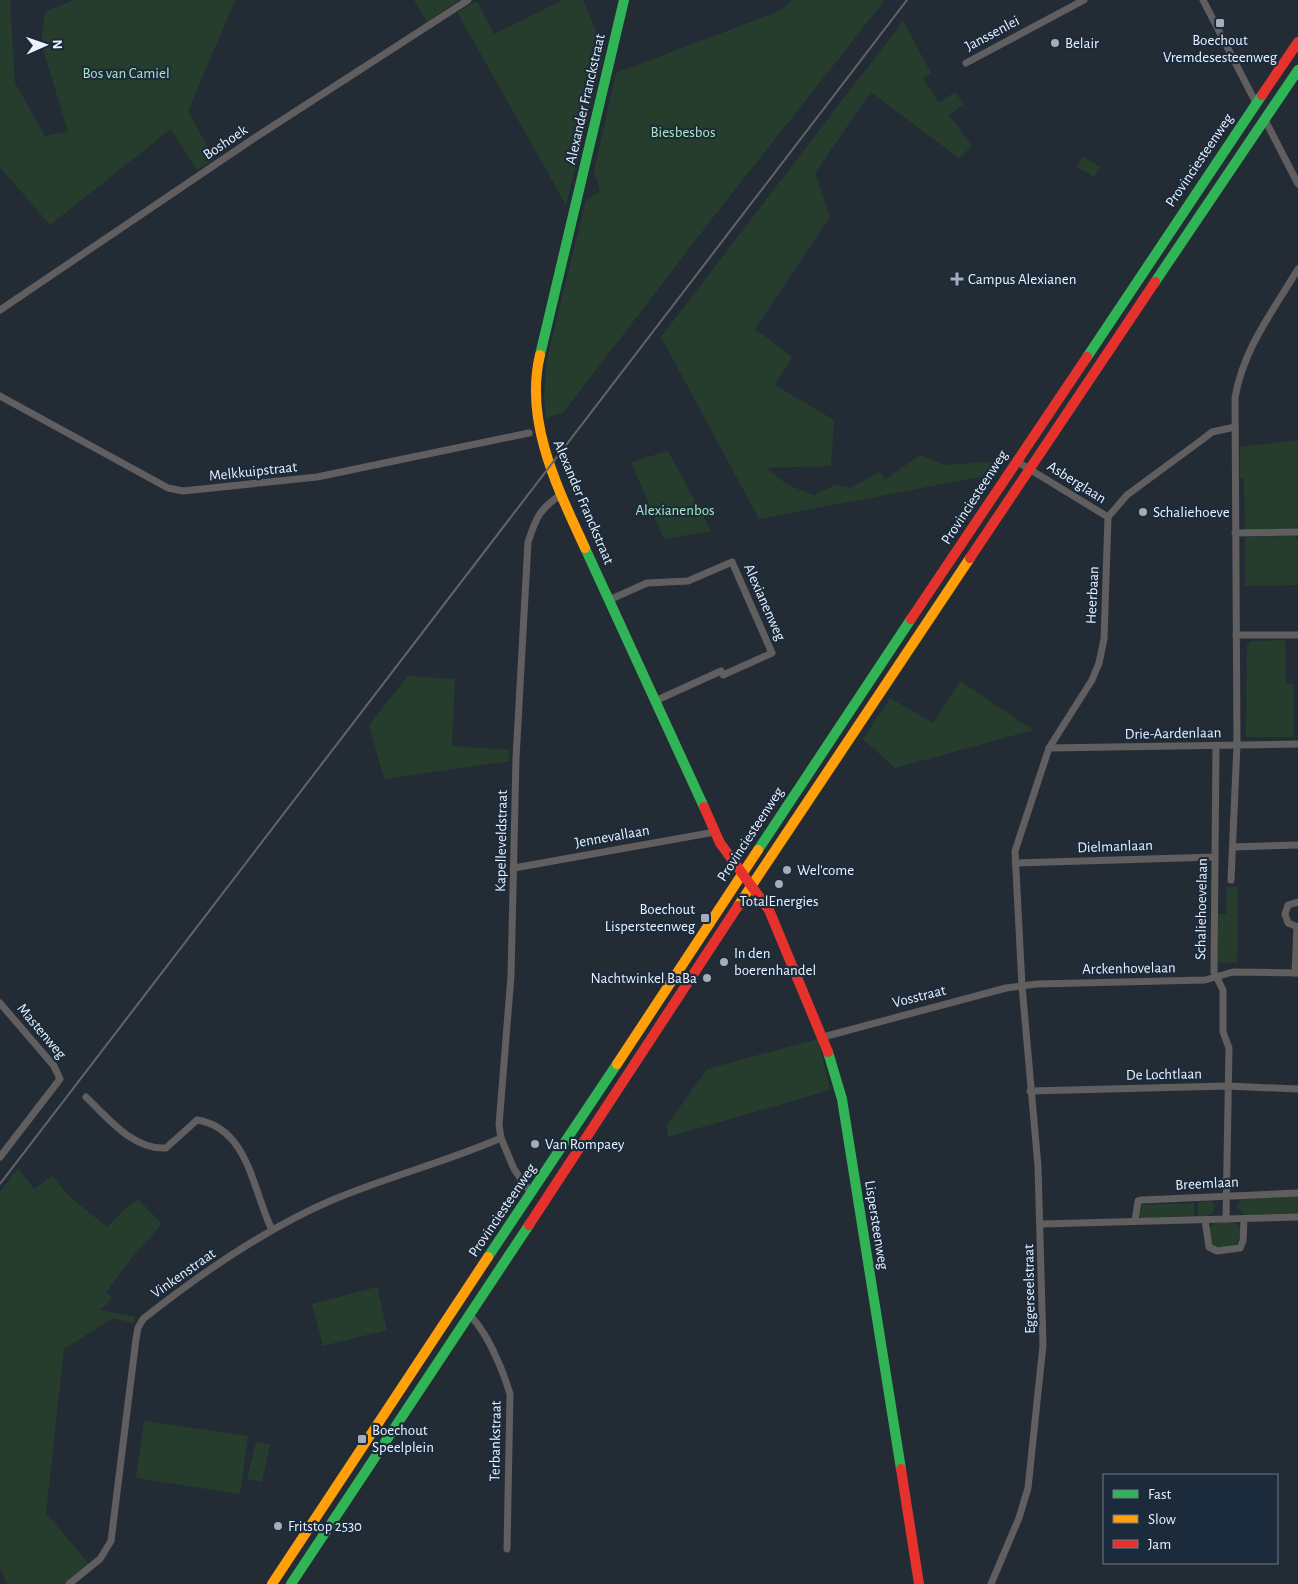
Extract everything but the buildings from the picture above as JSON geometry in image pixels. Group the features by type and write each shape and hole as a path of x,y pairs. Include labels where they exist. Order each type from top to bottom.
{"main road":[{"name":"Alexander Franckstraat","path":"624,0 537,373 535,390 538,427 550,466 562,494 715,832 730,858 753,886"},
{"name":"Provinciesteenweg","path":"272,1584 376,1424 533,1191 1016,461 1298,42"},
{"name":"Provinciesteenweg","path":"291,1584 529,1222 1264,118 1298,70"},
{"path":"1256,103 1264,118"},
{"name":"Lispersteenweg","path":"753,886 769,910 823,1037 842,1100 919,1584"},
{"path":"523,1206 528,1202 533,1204 534,1208 529,1222"},
{"path":"376,1424 371,1438 378,1445 386,1440"}],"street":[{"name":"Boshoek","path":"0,310 256,138 468,0"},
{"name":"Janssenlei","path":"966,63 1072,3 1084,0"},
{"path":"1203,0 1256,103"},
{"path":"1264,118 1298,184"},
{"path":"1108,517 1127,495 1212,432 1235,427 1235,398 1242,365 1298,269"},
{"name":"Melkkuipstraat","path":"0,396 168,488 183,491 317,477 529,433"},
{"name":"Schaliehoevelaan","path":"1231,880 1237,745 1235,427"},
{"name":"Asberglaan","path":"1016,461 1090,508 1108,517"},
{"name":"Kapelleveldstraat","path":"533,1191 528,1189 514,1169 502,1138 500,1107 511,976 516,758 528,542 536,518 543,508 562,494"},
{"name":"Heerbaan","path":"1022,986 1015,851 1049,748 1092,680 1099,663 1104,639 1108,517"},
{"path":"1235,533 1298,532"},
{"name":"Alexianenweg","path":"609,600 646,583 688,581 732,562 772,653 723,675 721,671 655,701"},
{"path":"1236,635 1298,635"},
{"name":"Drie-Aardenlaan","path":"1049,748 1298,744"},
{"name":"Schaliehoevelaan","path":"1216,746 1214,972 1223,990 1223,1032 1229,1048 1226,1219"},
{"name":"Jennevallaan","path":"514,868 715,832"},
{"path":"1232,848 1298,845"},
{"name":"Dielmanlaan","path":"1015,862 1215,857"},
{"path":"1297,927 1288,923 1285,914 1288,905 1298,902"},
{"name":"Arckenhovelaan","path":"1022,986 1205,980 1233,972 1297,973 1297,927"},
{"name":"Vosstraat","path":"823,1037 924,1008 1022,986"},
{"name":"Eggerseelstraat","path":"991,1584 1018,1518 1032,1466 1043,1345 1038,1166 1022,986"},
{"name":"Mastenweg","path":"0,1003 54,1066 60,1079 0,1157"},
{"name":"De Lochtlaan","path":"1030,1091 1228,1086 1298,1089"},
{"path":"86,1097 126,1135 151,1146 166,1148 197,1120 217,1126 230,1137 247,1161 272,1230"},
{"name":"Vinkenstraat","path":"69,1584 100,1559 111,1541 136,1339 138,1328 143,1318 217,1265 272,1230 330,1201 502,1138"},
{"name":"Breemlaan","path":"1135,1221 1136,1205 1138,1201 1142,1200 1298,1193"},
{"path":"1041,1224 1298,1217"},
{"path":"1205,1220 1209,1247 1217,1251 1240,1248 1243,1241 1244,1219"},
{"name":"Terbankstraat","path":"468,1314 478,1322 506,1381 510,1394 507,1550"}],"green space":[{"name":"Bos van Camiel","path":"0,0 10,0 15,83 45,136 68,131 41,43 45,12 74,0 235,0 188,111 214,159 197,170 171,129 50,225 0,167"},
{"path":"414,0 459,0 427,22"},
{"path":"563,0 583,0 604,51 566,205 457,12 477,1 494,34"},
{"name":"Biesbesbos","path":"792,0 885,0 718,211 563,413 551,416 546,421 544,396 547,358 586,200 600,191 594,171 616,73 780,11"},
{"path":"903,21 931,73 923,79 939,103 955,92 964,104 949,115 972,146 959,158 871,92 815,173 830,217 755,329 792,357 775,385 834,420 831,466 766,468 788,485 814,495 835,485 851,488 879,472 886,479 920,455 944,465 1004,461 995,474 759,519 661,337"},
{"path":"1082,156 1100,167 1094,177 1077,167"},
{"path":"1298,440 1298,526 1294,529 1245,529 1244,478 1240,477 1240,447"},
{"name":"Alexianenbos","path":"668,451 711,531 664,539 631,462"},
{"path":"1294,536 1298,540 1298,585 1245,586 1245,537"},
{"path":"1285,640 1286,684 1293,684 1294,737 1246,737 1247,645 1251,641"},
{"path":"408,676 455,679 452,746 509,750 509,761 384,779 369,725"},
{"path":"960,681 1033,730 895,768 863,739 890,698 933,723"},
{"path":"1238,886 1237,963 1217,962 1218,914 1226,914 1227,887"},
{"path":"818,1039 830,1090 668,1137 667,1125 707,1069"},
{"path":"18,1168 34,1189 52,1176 70,1197 107,1227 138,1199 162,1224 134,1255 106,1292 112,1298 100,1310 135,1317 134,1323 113,1318 64,1349 46,1513 89,1564 64,1584 7,1584 0,1567 0,1192"},
{"path":"1298,1196 1298,1213 1245,1215 1236,1207 1242,1199"},
{"path":"1211,1201 1215,1205 1212,1213 1198,1216 1198,1202"},
{"path":"1194,1203 1194,1216 1142,1218 1139,1215 1143,1205"},
{"path":"1216,1223 1235,1223 1240,1228 1238,1242 1232,1247 1215,1247 1211,1240 1210,1227"},
{"path":"377,1287 387,1330 323,1346 312,1304"},
{"path":"144,1421 248,1436 240,1494 136,1478"},
{"path":"256,1442 270,1445 262,1482 247,1479"}],"railway":[{"path":"0,1184 907,0"}],"traffic: fast":[{"path":"540,355 624,0"},
{"path":"1155,282 1298,70"},
{"path":"1087,357 1262,95"},
{"path":"585,548 704,807"},
{"path":"758,850 911,619"},
{"path":"828,1052 842,1099 901,1469"},
{"path":"488,1257 617,1064"},
{"path":"291,1584 529,1225"}],"traffic: slow":[{"path":"540,355 536,380 536,405 540,430 555,479 585,548"},
{"path":"738,906 970,558"},
{"path":"617,1064 758,850"},
{"path":"272,1584 488,1257"}],"traffic: jam":[{"path":"1262,95 1298,42"},
{"path":"970,558 1155,282"},
{"path":"911,619 1087,357"},
{"path":"704,807 720,843 769,910 828,1052"},
{"path":"529,1225 738,906"},
{"path":"901,1469 919,1584"}],"place":[{"name":"Boechout Vremdesesteenweg","path":"1220,23"},
{"name":"Belair","path":"1055,43"},
{"name":"Campus Alexianen","path":"957,279"},
{"name":"Schaliehoeve","path":"1143,512"},
{"name":"Wel'come","path":"787,870"},
{"name":"TotalEnergies","path":"779,884"},
{"name":"Boechout Lispersteenweg","path":"705,918"},
{"name":"In den boerenhandel","path":"724,962"},
{"name":"Nachtwinkel BaBa","path":"707,978"},
{"name":"Van Rompaey","path":"535,1144"},
{"name":"Boechout Speelplein","path":"362,1439"},
{"name":"Fritstop 2530","path":"278,1526"}]}
